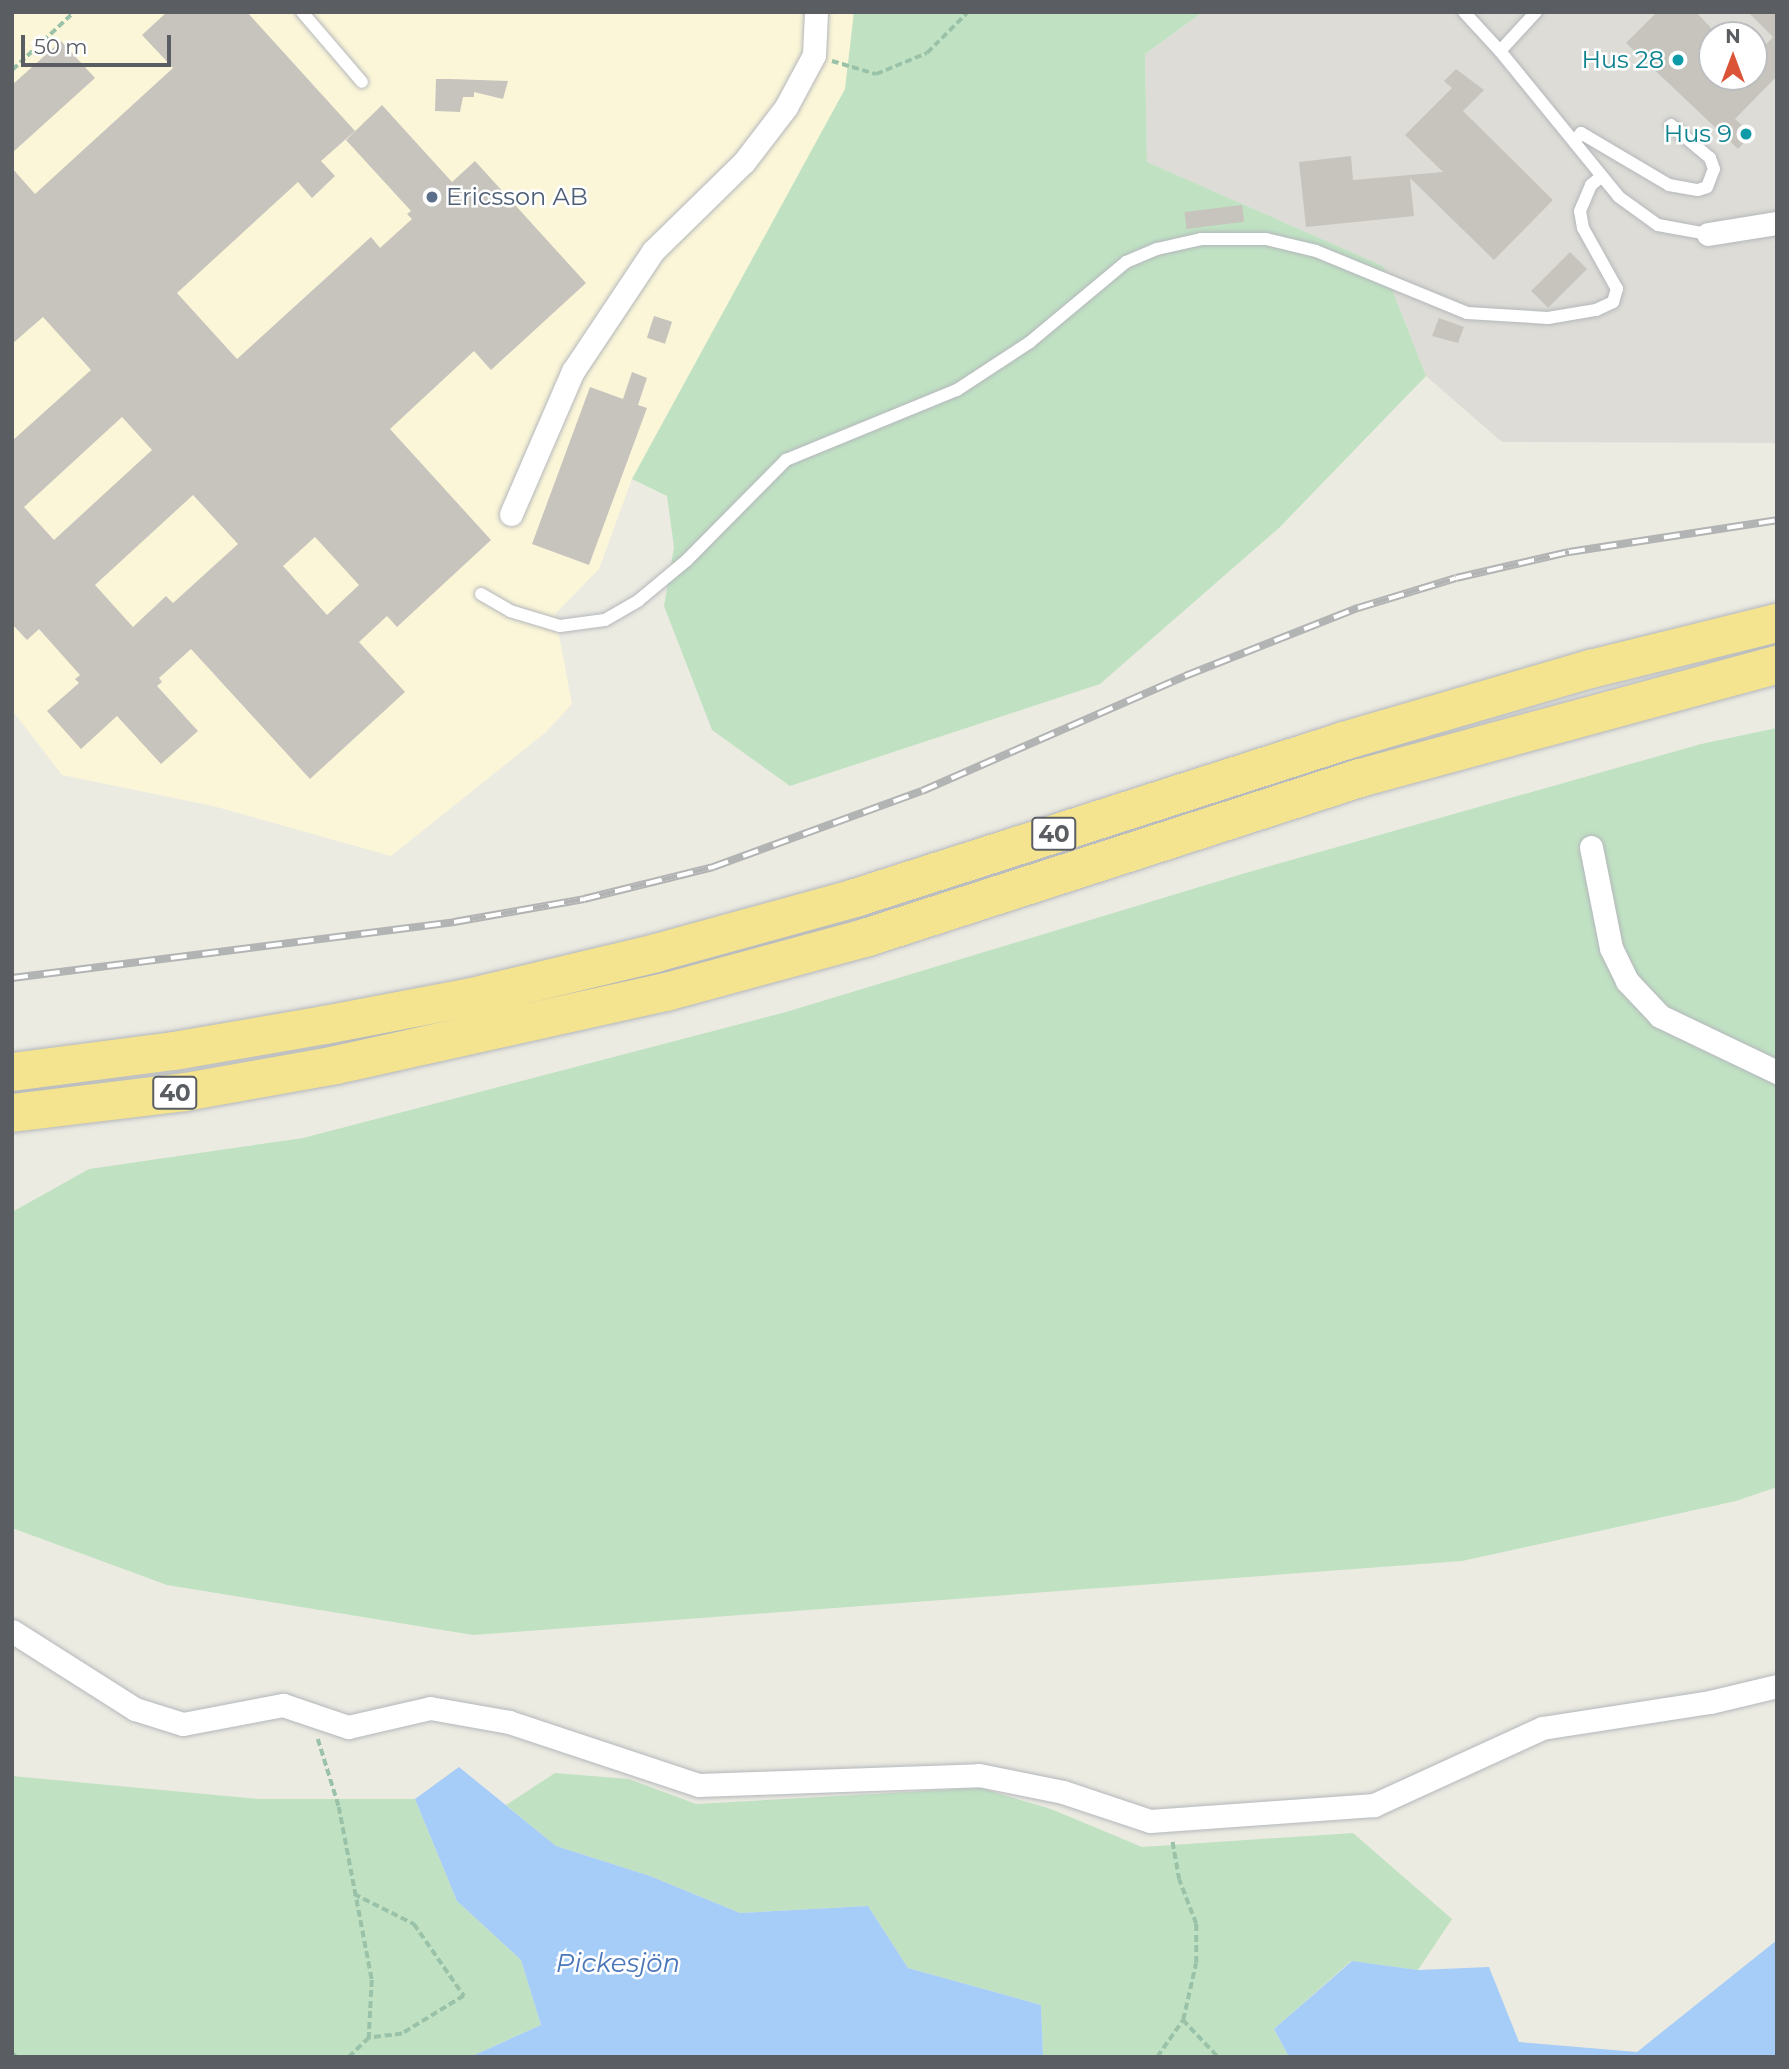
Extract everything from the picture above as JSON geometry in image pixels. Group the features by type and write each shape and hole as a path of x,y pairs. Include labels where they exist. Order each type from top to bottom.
{"highway":[{"name":"40","path":"12,1072 325,1025 472,997 656,953 855,898 1344,741 1591,669 1777,623"},
{"name":"40","path":"12,1113 185,1091 336,1065 666,992 865,938 1360,778 1777,665"}],"street":[{"path":"511,514 573,371 653,251 744,162 786,107 814,55 816,12"},
{"path":"1708,234 1777,223"},
{"path":"1591,846 1611,948 1628,981 1660,1016 1777,1072"},
{"path":"12,1631 135,1709 183,1724 283,1705 348,1727 430,1708 509,1722 698,1785 979,1775 1063,1793 1150,1821 1374,1805 1542,1728 1710,1702 1777,1686"}],"lane":[{"path":"302,12 362,82"},
{"path":"1464,12 1500,51 1619,197 1658,225 1708,234"},
{"path":"1500,51 1535,12"},
{"path":"1575,141 1581,133 1669,186 1698,190 1707,187 1714,169 1710,158 1671,125"},
{"path":"481,594 509,611 560,626 605,620 639,600 687,560 786,460 957,390 1030,342 1126,262 1157,248 1201,239 1266,239 1316,251 1467,313 1548,318 1596,310 1613,302 1617,289 1583,228 1580,211 1591,185 1602,176"}],"path":[{"path":"12,70 74,12"},
{"path":"814,55 876,74 926,53 968,12"},
{"path":"315,1716 339,1807 372,1980 369,2038"},
{"path":"1157,2057 1183,2020 1196,1963 1196,1924 1179,1880 1164,1820"},
{"path":"348,2057 369,2038 402,2034 464,1996 414,1924 354,1894"},
{"path":"1183,2020 1218,2057"},
{"path":"12,2053 17,2057"}],"shaded area":[{"path":"12,12 854,12 846,89 632,479 599,569 555,614 572,704 546,732 391,856 213,806 62,775 12,710"},
{"path":"1203,12 1777,12 1777,443 1502,442 1426,376 1383,266 1147,162 1145,54"}],"green space":[{"path":"854,12 1203,12 1145,54 1147,162 1383,266 1426,376 1279,528 1100,684 790,786 712,730 664,606 674,547 667,496 632,479 845,89"},
{"path":"1777,728 1777,1487 1736,1501 1462,1561 473,1635 167,1585 12,1528 12,1212 89,1169 303,1138 786,1012 1242,874 1701,744"},
{"path":"555,1773 629,1779 696,1804 980,1788 1051,1809 1142,1847 1353,1833 1452,1919 1418,1970 1351,1961 1274,2029 1289,2057 1043,2057 1041,2005 908,1968 868,1906 740,1913 650,1876 556,1846 506,1805"},
{"path":"12,1776 260,1799 415,1799 457,1901 521,1960 541,2025 470,2057 12,2057"}],"water":[{"name":"Pickesjön","path":"459,1767 556,1846 650,1876 740,1913 868,1906 908,1968 1041,2005 1043,2057 470,2057 541,2025 521,1960 457,1901 415,1799"},
{"path":"1777,1940 1777,2057 1289,2057 1274,2029 1352,1961 1418,1970 1489,1967 1519,2042 1637,2052"}],"building":[{"path":"167,12 247,12 355,131 321,161 335,176 312,198 298,182 177,293 237,359 371,237 380,248 412,219 407,214 411,211 346,140 382,105 452,182 475,161 586,283 491,370 474,351 390,429 491,540 397,627 387,616 359,642 405,692 310,779 191,649 159,678 162,682 157,686 198,731 161,764 117,716 81,749 47,711 79,683 75,679 80,675 39,629 27,640 12,624 12,441 91,370 43,317 12,344 12,168 35,194 173,68 142,35","holes":["122,417 152,450 54,540 24,507","193,495 238,544 173,603 166,596 133,627 95,585","315,537 359,585 327,615 283,566"]},
{"path":"1657,12 1696,12 1704,21 1698,21 1698,91 1762,91 1735,119 1752,134 1738,149 1626,43"},
{"path":"1748,12 1777,12 1777,76 1768,85 1768,42 1773,37 1768,32 1768,21 1757,21"},
{"path":"61,41 95,78 12,153 12,85"},
{"path":"1456,69 1484,90 1463,111 1553,200 1494,260 1410,178 1414,216 1306,227 1299,162 1351,156 1353,180 1443,172 1405,135 1452,88 1444,81"},
{"path":"436,79 508,81 503,99 474,92 474,97 463,97 460,112 435,111"},
{"path":"1242,205 1244,222 1187,229 1184,212"},
{"path":"1570,252 1587,269 1548,308 1531,291"},
{"path":"654,316 672,322 665,344 647,338"},
{"path":"1439,318 1464,327 1458,343 1432,336"},
{"path":"632,372 647,378 638,405 647,408 589,565 532,544 590,387 623,399"}],"railway":[{"path":"12,978 454,922 584,899 713,867 922,791 1185,676 1358,608 1456,578 1569,552 1777,520"}],"place":[{"name":"Hus 28","path":"1678,60"},
{"name":"Hus 9","path":"1746,134"},
{"name":"Ericsson AB","path":"432,197"}]}
